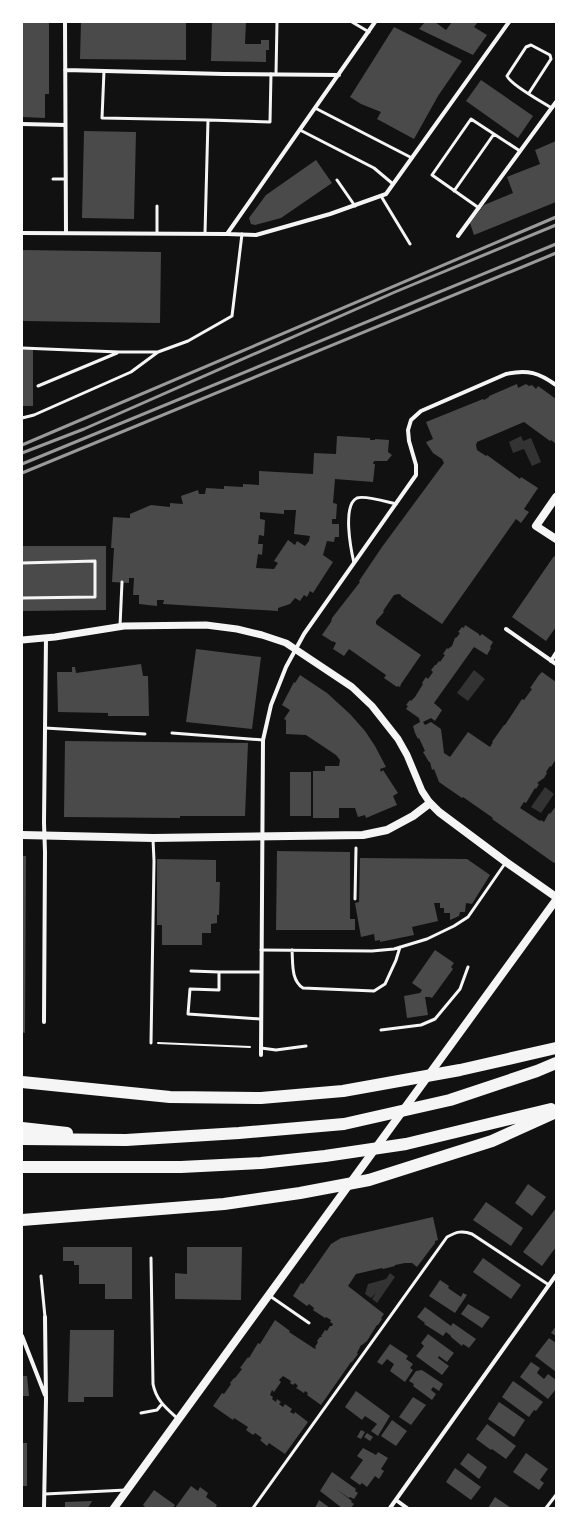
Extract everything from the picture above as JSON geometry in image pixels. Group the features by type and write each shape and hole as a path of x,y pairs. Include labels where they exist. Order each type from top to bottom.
{"highway":[{"path":"22,1082 170,1097 261,1098 343,1091 460,1070 556,1048"},
{"path":"22,1139 126,1140 239,1133 344,1124 450,1100 537,1071 556,1063"},
{"path":"22,1168 181,1167 262,1163 325,1156 406,1144 556,1108"},
{"path":"22,1220 224,1204 300,1193 369,1180 492,1142 556,1112"},
{"path":"22,1128 126,1140"}],"main road":[{"path":"556,497 536,526 556,540"},
{"path":"22,835 153,838 363,835 387,830 413,816 430,803 439,812 506,862 556,897"},
{"path":"114,1508 441,1056 556,900"}],"street":[{"path":"65,22 66,233"},
{"path":"227,234 375,22"},
{"path":"22,233 205,233 256,235 355,206 383,195 412,158 509,22"},
{"path":"65,70 339,75"},
{"path":"458,236 556,102"},
{"path":"22,124 65,125"},
{"path":"261,1055 260,1019 263,740 271,705 286,667 304,634 416,475 416,465 409,440 408,430 412,420 421,411 506,374 517,371 537,373 544,376 556,385"},
{"path":"22,640 120,627 206,625 237,629 286,643 352,687 372,706 398,739 407,755 422,790 430,803"},
{"path":"506,629 556,664"},
{"path":"44,1022 46,638"},
{"path":"551,660 556,653"},
{"path":"390,1508 556,1275"},
{"path":"44,1508 46,1399 45,1317"},
{"path":"22,1336 46,1399"},
{"path":"396,1500 406,1508"}],"lane":[{"path":"104,71 102,118 270,122 277,22"},
{"path":"352,22 369,32"},
{"path":"529,93 551,59 550,55 531,45 526,47 507,76 510,81 552,108"},
{"path":"315,108 412,158"},
{"path":"479,208 432,175 471,119 520,151"},
{"path":"205,233 208,120"},
{"path":"300,130 374,168 393,184"},
{"path":"454,191 494,134"},
{"path":"53,179 65,179"},
{"path":"337,180 355,206"},
{"path":"383,195 410,244"},
{"path":"157,233 158,206"},
{"path":"22,418 34,415 131,372 158,352 188,341 232,316 242,234"},
{"path":"22,348 158,352"},
{"path":"38,386 119,352"},
{"path":"354,564 350,546 350,505 356,499 363,497 396,504"},
{"path":"22,563 95,561 95,597 22,598"},
{"path":"120,627 122,582"},
{"path":"45,728 145,734"},
{"path":"172,734 263,740"},
{"path":"151,1043 154,861 153,838"},
{"path":"355,900 356,848"},
{"path":"261,950 372,951 400,947 426,939 464,920 506,862"},
{"path":"292,950 293,969 297,984 303,988 374,991 385,984 400,947"},
{"path":"381,1030 421,1026 435,1019 460,989 468,967"},
{"path":"192,971 261,972"},
{"path":"219,972 218,990 190,989 188,1014 260,1019"},
{"path":"261,1048 276,1050 306,1046"},
{"path":"253,1508 447,1237 456,1232 465,1231 472,1234 549,1285"},
{"path":"151,1258 153,1383 155,1393 162,1404 179,1420"},
{"path":"41,1276 45,1317"},
{"path":"268,1295 309,1324"},
{"path":"141,1413 157,1410 162,1404"},
{"path":"45,1494 128,1490"},
{"path":"546,1508 556,1494"}],"path":[{"path":"151,1043 250,1047"}],"shaded area":[{"path":"521,436 523,441 531,438 541,462 532,466 524,449 513,453 509,442"},
{"path":"474,670 485,679 468,701 457,693"},
{"path":"545,787 554,794 541,813 531,807"},
{"path":"390,1273 395,1277 377,1303 372,1299 376,1293 371,1298 365,1294 368,1284 386,1279"}],"building":[{"path":"22,22 49,22 49,94 45,94 45,118 22,117"},
{"path":"81,22 186,22 186,60 80,59"},
{"path":"212,22 246,22 245,44 261,44 261,40 269,40 269,50 266,50 266,62 211,61"},
{"path":"425,22 435,22 446,30 452,22 478,22 474,27 487,35 473,55 419,29"},
{"path":"394,27 462,61 438,96 414,139 377,119 381,112 361,104 350,97"},
{"path":"481,80 533,116 518,138 466,101"},
{"path":"84,131 136,132 134,219 82,218"},
{"path":"556,141 556,202 474,235 470,223 484,205 513,193 507,177 540,164 535,150"},
{"path":"316,160 332,183 281,218 255,225 251,224 249,218 266,195"},
{"path":"22,250 161,252 160,323 22,321"},
{"path":"22,349 33,349 33,406 22,406"},
{"path":"517,384 518,388 526,384 529,386 532,385 536,389 538,386 556,399 556,444 524,422 477,442 477,450 486,456 487,455 520,479 521,477 538,488 524,509 529,512 521,523 516,519 442,624 401,595 394,595 383,611 384,612 376,621 376,624 421,655 400,687 397,687 384,678 386,675 349,649 344,656 333,649 336,643 322,635 332,618 360,582 359,581 382,547 444,463 442,459 433,453 426,442 433,439 426,422 483,399 484,400 489,396"},
{"path":"337,436 370,438 370,440 389,440 388,452 392,455 387,461 374,461 373,482 335,479 333,503 337,504 336,519 332,519 332,524 339,524 339,537 335,537 334,542 327,541 323,555 333,562 313,593 310,591 307,597 304,595 300,601 295,598 290,604 278,608 278,611 163,604 164,600 157,600 157,606 139,604 139,595 133,595 134,578 129,578 129,583 112,582 114,548 111,548 113,517 130,518 130,514 151,505 170,507 170,503 183,504 181,496 198,490 199,494 205,494 206,488 224,489 224,486 243,487 243,484 259,485 259,471 313,474 314,453 336,454","holes":["284,510 296,510 294,534 310,536 309,541 305,546 297,541 295,545 288,540 274,561 278,563 274,569 256,568 258,554 262,555 263,544 258,544 259,535 264,536 265,520 260,519 260,512 284,514"]},
{"path":"22,546 106,546 106,610 22,611"},
{"path":"554,556 556,558 556,627 546,641 512,617"},
{"path":"465,625 480,636 482,634 493,642 490,647 491,648 487,655 474,647 434,703 442,710 435,721 431,718 423,722 425,725 431,722 441,729 444,753 450,757 468,732 490,747 522,699 524,700 532,689 530,688 542,672 556,682 556,759 546,772 547,773 544,778 537,783 539,784 526,803 524,802 520,808 544,822 549,813 550,814 556,806 556,862 554,863 492,819 493,818 439,782 434,769 432,770 430,762 423,752 425,751 419,738 418,739 415,733 413,726 420,722 419,718 406,709 408,706 406,705 415,697 426,677 428,679 433,672 431,670 439,661 440,662 445,655 443,654 447,648 448,649 452,646 455,638 460,633 458,632 462,627 464,628"},
{"path":"196,649 261,657 252,729 186,722"},
{"path":"141,664 143,676 148,676 149,716 108,716 108,713 58,712 57,672 72,672 72,667 75,667 76,673"},
{"path":"300,675 327,693 350,714 365,731 386,767 380,769 381,772 383,770 398,793 393,796 397,805 366,818 365,815 358,817 355,808 339,808 339,818 313,818 313,771 325,771 325,766 339,766 340,760 336,755 306,735 286,734 286,720 284,719 290,710 282,705 294,682 295,683"},
{"path":"65,741 248,743 245,816 180,816 180,818 64,817"},
{"path":"290,772 311,772 311,816 290,816"},
{"path":"277,851 350,852 350,919 355,919 355,930 276,930"},
{"path":"22,856 26,856 25,1033 22,1032"},
{"path":"360,858 467,859 490,875 472,904 466,903 465,912 460,912 459,916 450,920 450,913 444,913 444,908 440,908 440,903 434,903 438,921 412,927 414,935 380,942 380,940 375,941 374,934 361,937 355,903 359,902"},
{"path":"157,859 216,860 216,882 220,882 219,915 217,915 217,923 211,924 211,933 202,933 202,945 162,945 162,925 157,925"},
{"path":"435,950 454,963 451,967 453,969 432,998 425,997 428,1015 407,1018 404,996 420,993 422,990 412,983"},
{"path":"528,1184 546,1197 532,1216 515,1203"},
{"path":"486,1202 523,1228 511,1246 473,1220"},
{"path":"556,1208 556,1247 542,1266 523,1252"},
{"path":"433,1217 438,1240 435,1241 417,1267 412,1263 405,1263 356,1274 348,1286 384,1314 367,1341 361,1345 357,1353 358,1354 321,1405 307,1395 308,1393 305,1391 304,1393 296,1388 298,1386 295,1383 293,1385 290,1383 291,1381 283,1376 279,1380 281,1382 274,1392 272,1390 270,1395 273,1397 272,1399 276,1402 277,1399 281,1402 279,1404 283,1407 285,1404 292,1409 290,1412 294,1414 295,1412 308,1422 285,1454 269,1443 267,1446 260,1440 262,1438 255,1433 253,1435 246,1430 248,1427 234,1418 233,1420 213,1406 222,1393 224,1394 231,1384 230,1383 242,1369 240,1368 248,1357 249,1358 258,1343 260,1344 275,1320 290,1331 289,1332 315,1349 316,1348 317,1341 320,1337 322,1337 321,1336 325,1330 327,1331 333,1324 330,1322 331,1320 313,1310 314,1308 309,1304 307,1306 293,1296 301,1283 303,1284 331,1244 341,1238"},
{"path":"63,1247 132,1247 132,1299 105,1299 105,1284 79,1284 79,1265 74,1265 74,1261 63,1261"},
{"path":"187,1247 242,1247 241,1300 175,1299 175,1273 187,1274"},
{"path":"483,1258 521,1285 511,1299 473,1272"},
{"path":"440,1280 461,1297 463,1293 467,1295 455,1313 429,1296"},
{"path":"468,1304 490,1317 482,1328 461,1314"},
{"path":"425,1307 451,1326 453,1323 476,1339 469,1348 463,1344 462,1346 446,1332 443,1336 424,1324 425,1323 417,1317"},
{"path":"556,1326 556,1336 551,1333"},
{"path":"70,1330 114,1330 113,1397 84,1397 84,1402 68,1402"},
{"path":"428,1334 454,1353 447,1362 439,1356 438,1358 449,1366 442,1375 416,1356 424,1346 421,1343"},
{"path":"549,1338 556,1343 556,1372 535,1356"},
{"path":"390,1344 408,1356 406,1359 413,1364 410,1368 413,1370 405,1382 390,1371 394,1364 387,1359 382,1365 377,1362"},
{"path":"531,1362 540,1368 537,1373 544,1379 548,1374 556,1380 556,1389 548,1399 520,1377"},
{"path":"422,1370 443,1384 439,1391 433,1387 431,1390 436,1394 432,1400 413,1386 414,1384 409,1381 416,1371"},
{"path":"22,1376 27,1376 29,1396 22,1396"},
{"path":"513,1381 543,1402 529,1417 502,1397"},
{"path":"356,1391 390,1416 378,1436 371,1431 377,1424 365,1416 362,1420 345,1407"},
{"path":"413,1397 426,1405 411,1425 399,1417"},
{"path":"499,1402 525,1420 514,1437 488,1419"},
{"path":"392,1420 407,1431 396,1446 381,1436"},
{"path":"487,1424 516,1446 506,1459 476,1439"},
{"path":"361,1430 365,1432 361,1439 357,1437"},
{"path":"367,1433 373,1437 370,1441 364,1437"},
{"path":"22,1443 27,1443 27,1486 22,1486"},
{"path":"363,1448 376,1455 378,1452 388,1458 381,1469 384,1471 379,1479 375,1476 367,1487 362,1483 360,1485 350,1478 363,1460 357,1456"},
{"path":"468,1453 487,1467 479,1479 460,1464"},
{"path":"526,1453 548,1469 540,1480 544,1483 539,1490 513,1472"},
{"path":"455,1468 481,1487 471,1500 446,1482"},
{"path":"332,1472 356,1489 355,1491 358,1493 354,1499 349,1498 336,1489 352,1501 351,1502 354,1504 351,1508 342,1508 320,1491"},
{"path":"191,1486 198,1491 200,1487 208,1493 206,1497 217,1505 215,1508 175,1508"},
{"path":"154,1490 175,1505 173,1508 146,1508 143,1505"},
{"path":"495,1497 511,1508 488,1508"},
{"path":"319,1500 330,1508 315,1508"},
{"path":"92,1501 88,1508 65,1508 65,1502"}],"railway":[{"path":"22,445 556,217"},
{"path":"22,453 84,429 395,292 556,225"},
{"path":"22,464 556,244"},
{"path":"22,473 556,253"}]}
